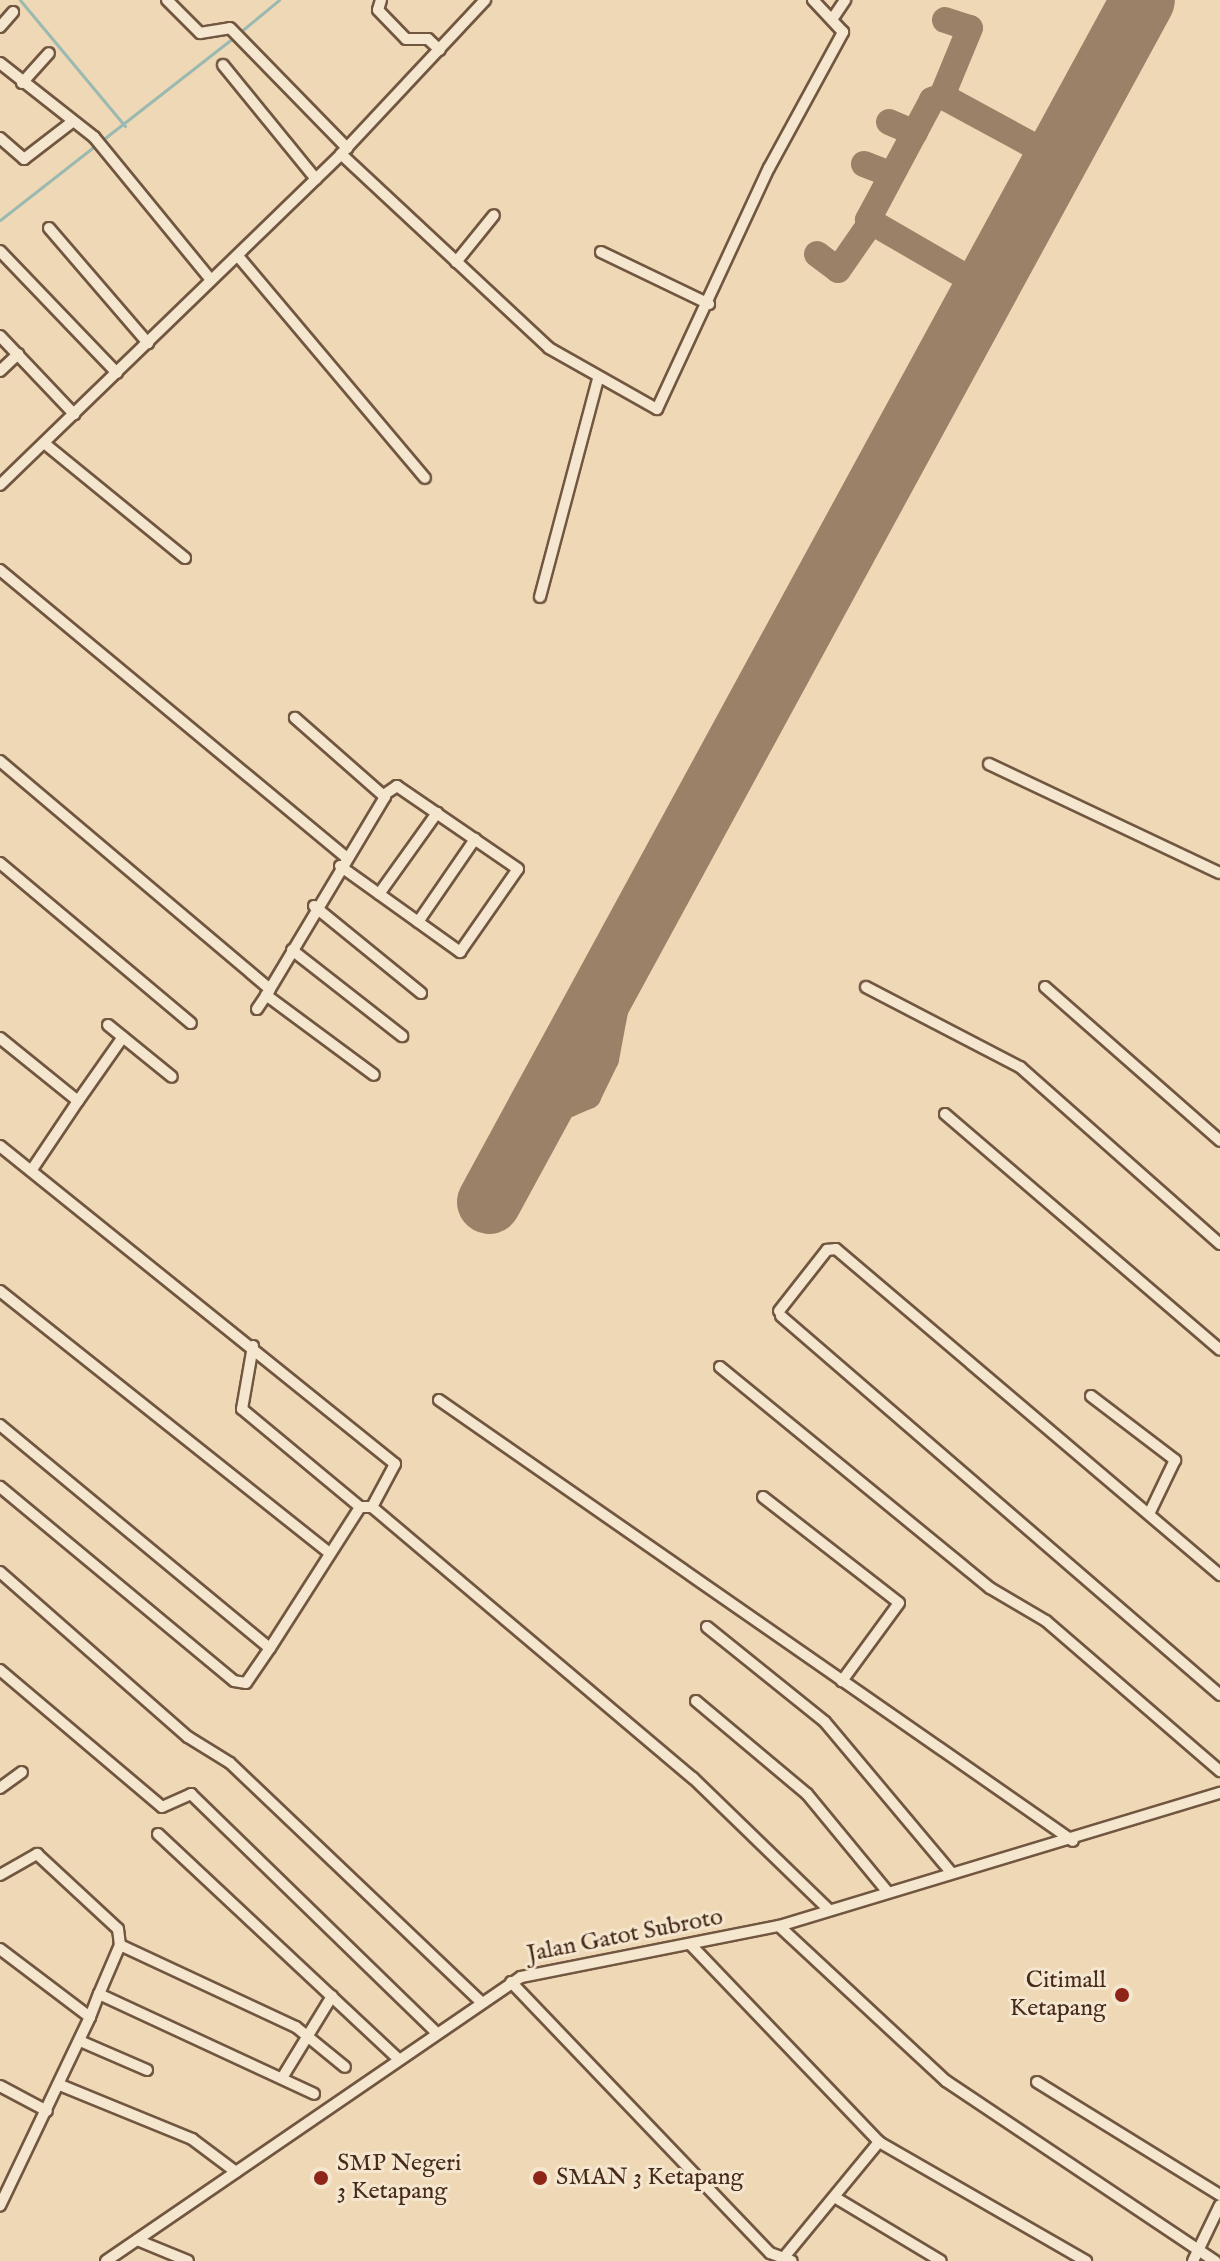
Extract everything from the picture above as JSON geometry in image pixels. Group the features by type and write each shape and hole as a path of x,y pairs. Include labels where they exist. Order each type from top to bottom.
{"street":[{"path":"167,0 200,33 230,28 344,151 456,262 549,348 598,379 657,409 709,304 769,168 843,32 813,0"},
{"path":"381,0 378,10 406,39 425,38 440,50"},
{"path":"0,485 344,151 485,0"},
{"path":"833,18 845,0"},
{"path":"0,27 13,12"},
{"path":"22,83 49,53"},
{"path":"0,63 71,123 94,137 211,280"},
{"path":"223,65 316,179"},
{"path":"0,138 24,159 71,123"},
{"path":"456,262 494,215"},
{"path":"49,228 148,343"},
{"path":"0,251 117,373"},
{"path":"601,252 709,304"},
{"path":"238,256 425,478"},
{"path":"0,336 74,414"},
{"path":"0,371 18,354"},
{"path":"540,597 598,379"},
{"path":"44,443 185,558"},
{"path":"0,570 342,861 379,894 460,952 518,869 397,786 385,794 342,861 257,1009"},
{"path":"295,718 385,794"},
{"path":"0,761 268,992 374,1075"},
{"path":"989,764 1220,873"},
{"path":"379,894 437,813"},
{"path":"418,922 475,839"},
{"path":"0,863 191,1023"},
{"path":"314,906 421,993"},
{"path":"292,950 402,1036"},
{"path":"866,987 1020,1067 1220,1244"},
{"path":"1045,987 1220,1141"},
{"path":"108,1025 172,1077"},
{"path":"31,1171 123,1037"},
{"path":"0,1038 78,1101"},
{"path":"945,1114 1220,1350"},
{"path":"0,1146 253,1346 395,1464 372,1507"},
{"path":"1220,1575 836,1249 827,1250 780,1314 1220,1695"},
{"path":"0,1291 327,1551"},
{"path":"253,1346 242,1409 360,1507 372,1507 727,1808 828,1909"},
{"path":"720,1367 990,1588 1046,1621 1220,1771"},
{"path":"1091,1396 1175,1460 1149,1514"},
{"path":"439,1400 1073,1841"},
{"path":"0,1425 270,1648"},
{"path":"0,1487 234,1681 246,1683 327,1551 360,1507"},
{"path":"763,1497 899,1603 842,1681"},
{"path":"0,1572 188,1737 230,1763 479,2000"},
{"path":"707,1627 825,1722 950,1871"},
{"path":"0,1670 162,1807 191,1794 435,2031"},
{"path":"696,1701 807,1794 887,1891"},
{"path":"0,1788 22,1772"},
{"name":"Jalan Gatot Subroto","path":"106,2261 479,2000 511,1982 779,1926 950,1871 1073,1841 1220,1793"},
{"path":"158,1834 397,2058"},
{"path":"0,1875 30,1855 42,1856 118,1929 120,1945 60,2085 1,2197"},
{"path":"779,1926 946,2081 1202,2247 1215,2261"},
{"path":"690,1944 879,2142 1086,2261"},
{"path":"120,1945 307,2033 348,2069 360,2084"},
{"path":"0,1949 90,2017"},
{"path":"511,1982 767,2257 788,2259 879,2142"},
{"path":"99,1994 332,2104"},
{"path":"282,2078 332,1996"},
{"path":"80,2041 147,2070"},
{"path":"1037,2082 1220,2195"},
{"path":"60,2085 192,2139 236,2172"},
{"path":"0,2086 47,2111"},
{"path":"836,2198 941,2261"},
{"path":"1193,2261 1220,2205"},
{"path":"137,2240 188,2261"}],"waterway":[{"path":"20,0 125,126"},
{"path":"239,33 279,0"},
{"path":"0,220 233,38"}],"taxiway":[{"path":"945,20 970,28 942,96 1045,152 1063,148"},
{"path":"942,96 932,100 868,220 975,282 991,280"},
{"path":"889,122 915,133"},
{"path":"864,164 890,174"},
{"path":"817,254 838,270 870,224"},
{"path":"547,1095 569,1104 588,1096 606,1059 627,948"}],"runway":[{"path":"489,1202 1143,0"}],"place":[{"name":"Citimall Ketapang","path":"1122,1995"},
{"name":"SMP Negeri 3 Ketapang","path":"321,2178"},
{"name":"SMAN 3 Ketapang","path":"540,2178"}]}
